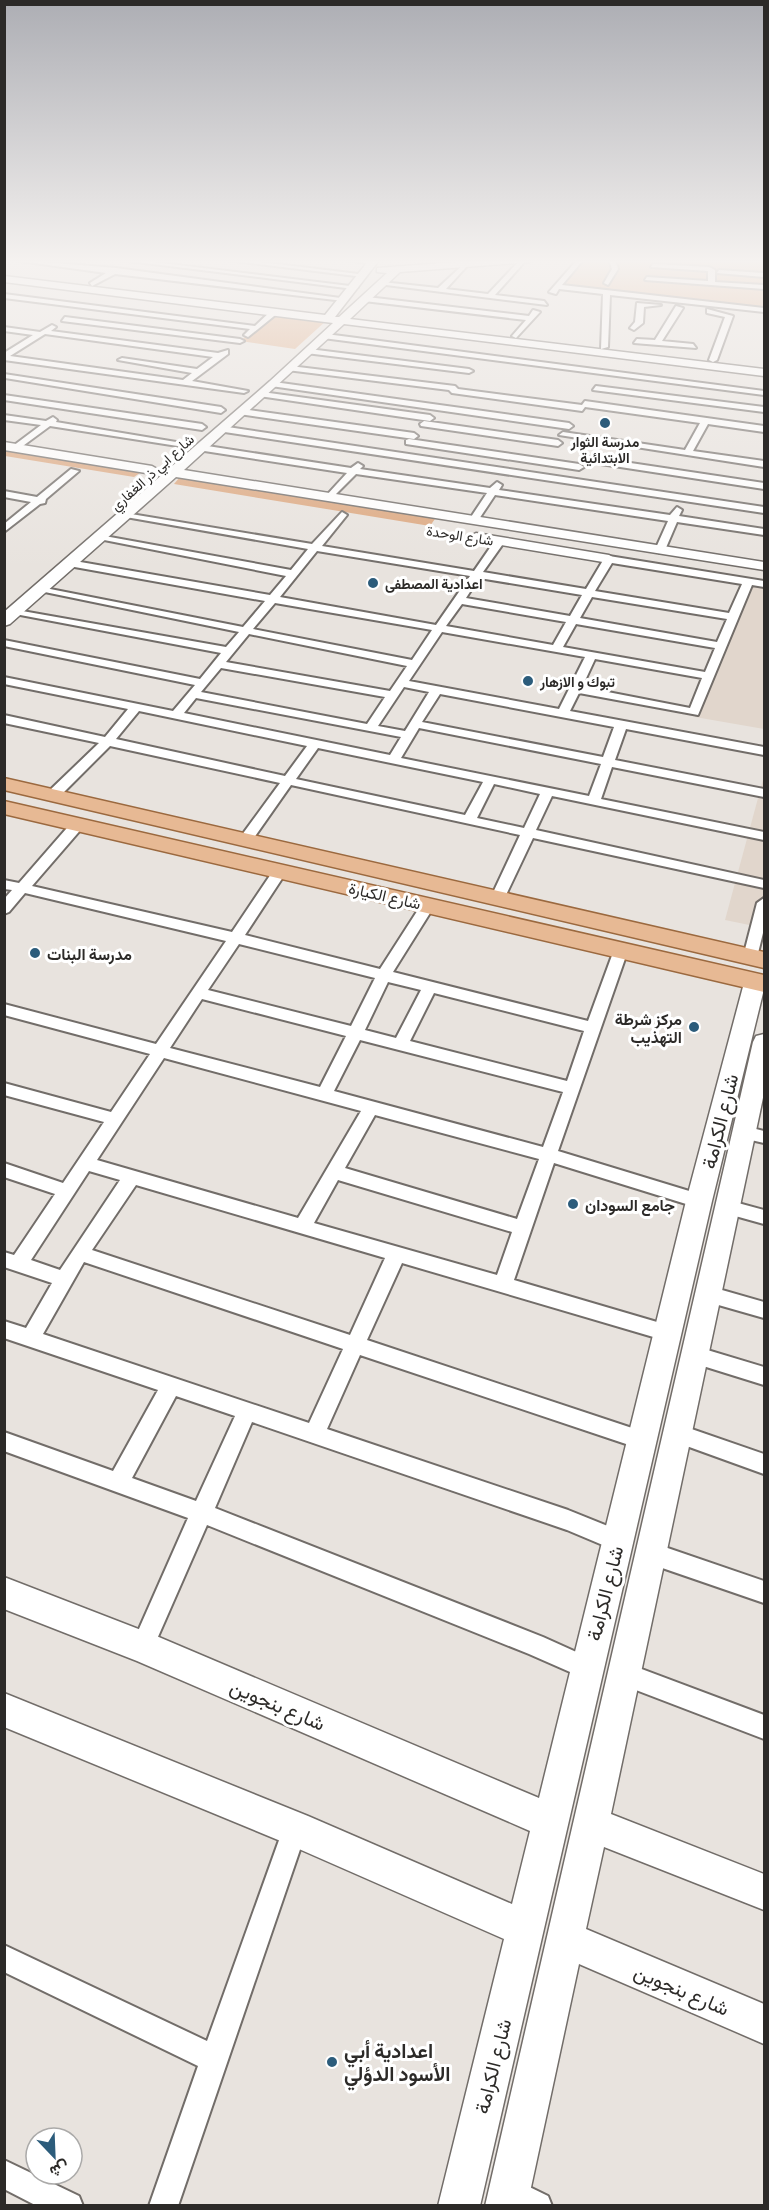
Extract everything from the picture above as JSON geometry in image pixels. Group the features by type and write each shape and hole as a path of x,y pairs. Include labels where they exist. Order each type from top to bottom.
{"main road":[{"name":"شارع الكيارة","path":"4,784 498,897 759,971"},
{"name":"شارع الكيارة","path":"4,807 621,950 759,971"},
{"path":"211,855 236,837"}],"street":[{"path":"5,376 25,362"},
{"path":"37,362 186,382 252,384"},
{"path":"108,370 119,362"},
{"path":"136,362 199,372"},
{"path":"186,382 212,362"},
{"name":"شارع ابي ذر الغفاري","path":"74,471 139,481 225,406 280,362"},
{"name":"شارع ابي ذر الغفاري","path":"4,621 297,362"},
{"path":"398,362 468,371"},
{"path":"398,456 476,362"},
{"path":"529,362 765,393"},
{"path":"544,462 614,362"},
{"path":"701,362 765,366"},
{"path":"706,362 765,373"},
{"path":"689,400 711,363"},
{"path":"290,368 765,429"},
{"path":"5,376 120,394 246,408 544,462 581,463 724,493 765,510"},
{"path":"96,411 144,376"},
{"path":"274,384 569,426"},
{"path":"712,403 720,387"},
{"path":"596,388 765,410"},
{"path":"262,394 427,421 560,439 596,439 765,464"},
{"path":"4,397 202,427"},
{"path":"16,418 39,402"},
{"path":"10,447 71,407"},
{"path":"4,417 184,444"},
{"path":"688,453 705,421"},
{"path":"221,429 682,499 765,486"},
{"path":"570,482 596,439"},
{"path":"10,447 152,470"},
{"path":"201,448 765,532"},
{"path":"330,497 370,451"},
{"path":"4,460 74,471"},
{"path":"724,493 737,460"},
{"path":"7,525 42,501 74,471"},
{"name":"شارع الوحدة","path":"171,472 765,566"},
{"path":"474,520 506,472"},
{"path":"156,486 180,489"},
{"path":"4,494 42,501"},
{"path":"660,550 682,499"},
{"path":"176,715 341,515"},
{"path":"125,516 734,617"},
{"path":"441,532 452,516"},
{"name":"شارع الوحدة","path":"465,535 765,584"},
{"path":"99,538 293,574"},
{"path":"370,728 500,541"},
{"path":"556,649 609,559"},
{"path":"69,563 709,676"},
{"path":"575,688 694,712 748,581"},
{"path":"40,590 414,664"},
{"path":"459,600 722,646"},
{"path":"15,611 229,651"},
{"path":"4,643 202,683"},
{"path":"563,713 591,656"},
{"path":"219,664 393,695"},
{"path":"4,680 765,836"},
{"path":"401,683 765,752"},
{"path":"393,760 436,690"},
{"path":"193,694 370,728 412,730 608,761 765,793"},
{"path":"53,795 107,742 136,707"},
{"path":"4,719 765,884"},
{"path":"594,801 621,724"},
{"path":"236,837 288,781 315,744"},
{"path":"469,820 490,780"},
{"path":"498,897 548,791"},
{"path":"4,909 78,824"},
{"path":"64,1279 11,1262 67,1191 280,871"},
{"path":"4,884 236,938 593,1028"},
{"name":"شارع الكرامة","path":"459,2205 641,1440 687,1314 713,1204 759,971 765,903"},
{"path":"324,1095 384,975 428,905"},
{"path":"503,1284 621,950"},
{"path":"401,1044 430,986"},
{"path":"199,993 572,1088"},
{"path":"4,1009 549,1155 713,1204 765,1217"},
{"name":"شارع الكرامة","path":"713,1204 754,1134 763,1058"},
{"path":"4,1089 115,1119"},
{"path":"303,1226 371,1108"},
{"path":"86,1163 503,1284 687,1314 765,1311"},
{"path":"4,1170 67,1191"},
{"path":"334,1172 523,1228"},
{"path":"30,1338 80,1252 132,1177"},
{"path":"80,1252 641,1440"},
{"path":"314,1434 354,1342 397,1253"},
{"name":"شارع الكرامة","path":"518,2201 590,1824 694,1355 687,1314"},
{"path":"4,1329 617,1540"},
{"path":"694,1355 765,1376"},
{"path":"118,1483 171,1386"},
{"path":"142,1647 247,1411"},
{"path":"677,1433 765,1464"},
{"path":"4,1441 202,1514 536,1645 586,1668"},
{"path":"650,1553 765,1593"},
{"name":"شارع بنجوين","path":"4,1593 142,1647 549,1821"},
{"path":"623,1674 765,1727"},
{"path":"4,1710 295,1829 526,1929"},
{"path":"590,1824 765,1892"},
{"path":"163,2205 295,1829"},
{"name":"شارع بنجوين","path":"567,1940 765,2024"},
{"path":"4,1958 214,2059"},
{"path":"4,2174 69,2205"}],"shaded area":[{"path":"4,448 144,470 134,477 5,456"},
{"path":"179,478 437,516 430,526 174,484"},
{"path":"751,584 764,586 764,729 695,717"},
{"path":"764,776 764,928 725,920"}],"place":[{"name":"مدرسة الثوار الابتدائية","path":"605,423"},
{"name":"اعدادية المصطفى","path":"373,583"},
{"name":"تبوك و الازهار","path":"528,681"},
{"name":"مدرسة البنات","path":"35,953"},
{"name":"مركز شرطة التهذيب","path":"694,1027"},
{"name":"جامع السودان","path":"573,1204"},
{"name":"اعدادية أبي الأسود الدؤلي","path":"332,2062"}]}
